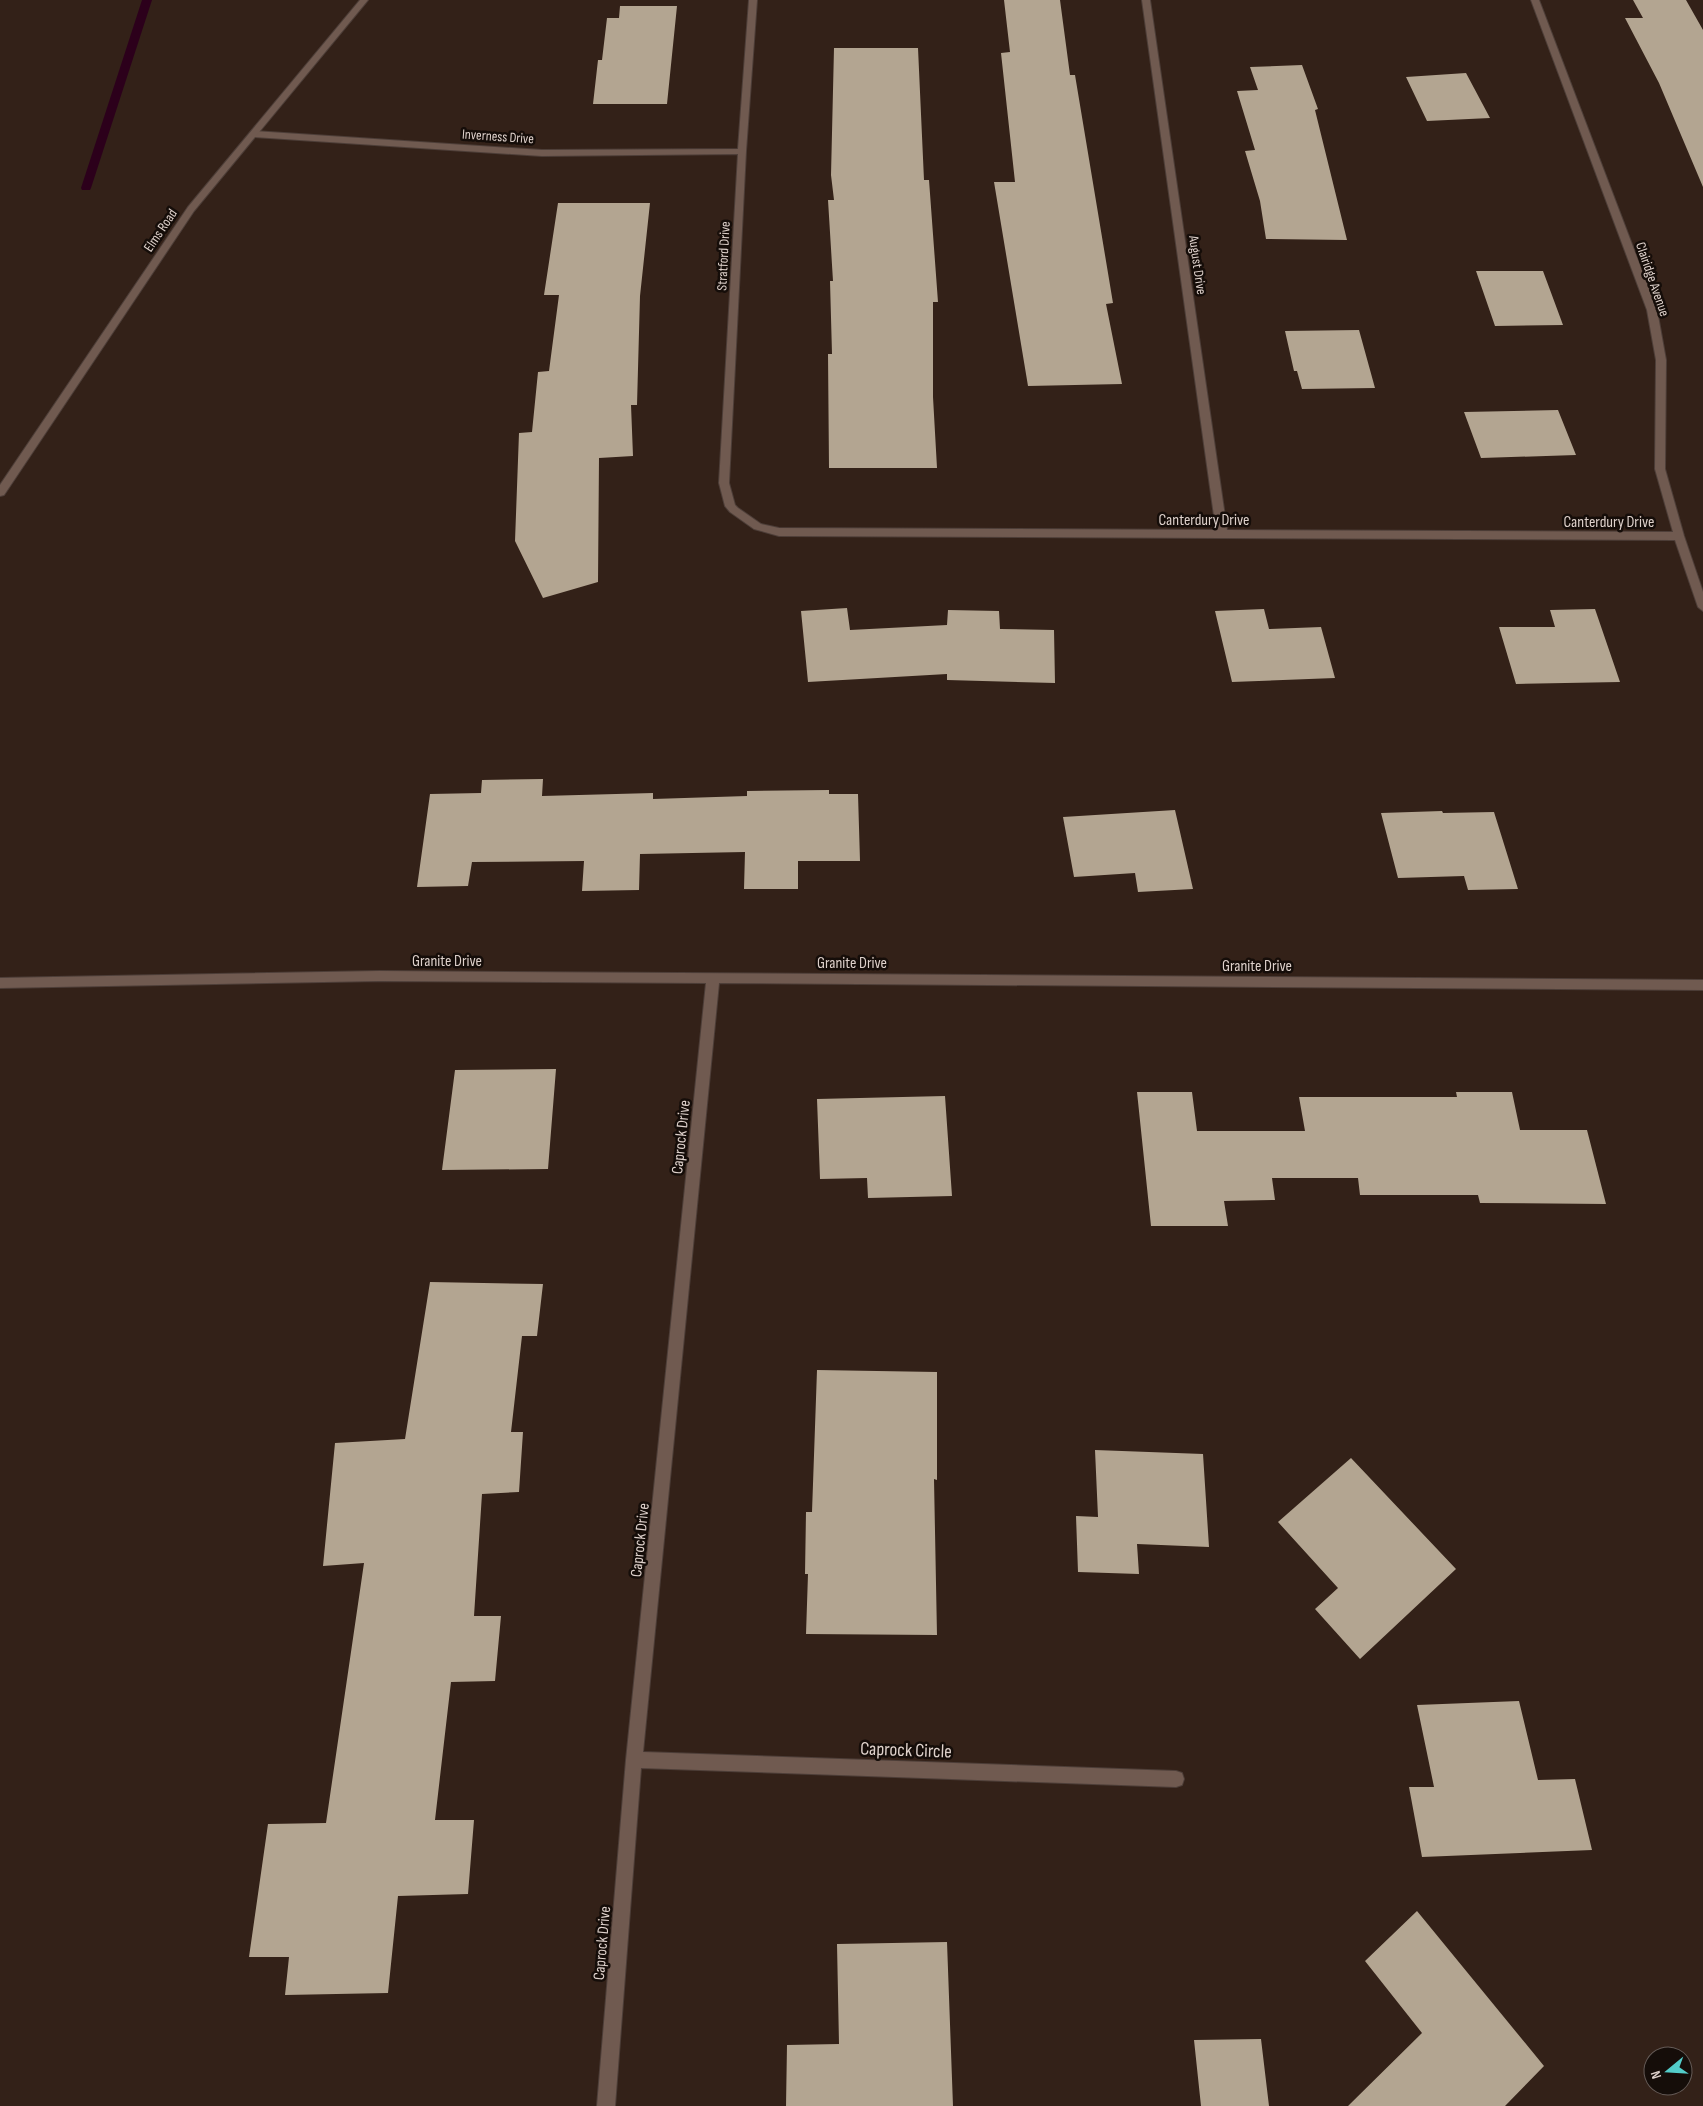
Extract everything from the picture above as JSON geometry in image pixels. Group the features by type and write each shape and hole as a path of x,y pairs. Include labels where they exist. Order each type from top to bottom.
{"street":[{"name":"Elms Road","path":"0,492 191,209 364,0"},
{"name":"Stratford Drive","path":"734,510 730,506 724,483 742,152 753,0"},
{"name":"August Drive","path":"1146,0 1222,534"},
{"name":"Clairidge Avenue","path":"1535,0 1652,310 1661,360 1660,469 1679,536 1703,607"},
{"name":"Inverness Drive","path":"253,134 542,152 742,152"},
{"name":"Canterdury Drive","path":"734,510 758,527 779,532 1679,536"},
{"name":"Granite Drive","path":"0,983 379,976 1703,985"},
{"name":"Caprock Drive","path":"606,2106 634,1760 713,978"},
{"name":"Caprock Circle","path":"634,1760 1176,1779"}],"building":[{"path":"1004,0 1060,0 1070,75 1075,75 1113,303 1106,304 1122,384 1028,386 994,182 1015,182 1001,53 1010,52"},
{"path":"1633,0 1686,0 1703,30 1703,187 1659,83 1625,18 1643,18"},
{"path":"620,6 677,6 667,104 593,104 598,60 602,60 607,18 619,18"},
{"path":"834,48 918,48 924,180 929,180 938,302 933,302 933,397 937,468 829,468 828,354 832,354 830,281 833,281 828,200 834,200 831,175"},
{"path":"1302,65 1318,109 1315,110 1347,240 1266,239 1260,201 1245,151 1255,150 1237,91 1258,90 1250,67"},
{"path":"1466,73 1490,118 1427,121 1406,77"},
{"path":"558,203 650,203 640,296 637,405 631,405 633,456 599,458 598,582 543,598 515,541 519,433 532,432 538,372 549,371 559,295 544,295"},
{"path":"1476,271 1543,271 1563,325 1495,326"},
{"path":"1359,330 1375,388 1302,389 1297,371 1294,371 1285,331"},
{"path":"1558,410 1576,455 1481,458 1464,412"},
{"path":"847,608 850,630 947,625 948,610 999,611 1000,629 1054,630 1055,683 947,680 947,674 808,682 801,611"},
{"path":"1264,609 1269,629 1321,627 1335,678 1232,682 1215,611"},
{"path":"1595,609 1620,682 1516,684 1499,627 1555,627 1550,610"},
{"path":"543,779 542,796 653,793 653,799 747,796 747,791 829,790 829,794 858,794 860,861 798,861 798,889 744,889 745,852 640,854 639,890 582,891 584,861 472,862 468,886 417,887 430,794 481,793 482,780"},
{"path":"1175,810 1193,889 1138,892 1135,873 1074,877 1063,817"},
{"path":"1442,811 1443,813 1494,812 1518,889 1468,890 1464,876 1398,878 1381,813"},
{"path":"556,1069 548,1169 442,1170 455,1070"},
{"path":"1137,1092 1192,1092 1197,1131 1305,1131 1299,1097 1457,1097 1456,1092 1512,1092 1520,1130 1587,1130 1606,1204 1480,1203 1478,1195 1360,1195 1358,1178 1272,1178 1275,1200 1224,1201 1228,1226 1151,1226"},
{"path":"945,1096 952,1196 868,1198 867,1178 820,1179 817,1099"},
{"path":"430,1282 543,1284 537,1336 522,1336 511,1432 523,1432 519,1492 482,1494 474,1616 501,1616 495,1681 451,1682 435,1820 474,1820 468,1894 398,1896 388,1993 285,1995 289,1957 249,1957 268,1824 326,1823 364,1563 323,1566 335,1443 405,1439"},
{"path":"817,1370 937,1372 937,1480 934,1479 937,1635 806,1634 808,1574 805,1574 806,1512 812,1512"},
{"path":"1095,1450 1203,1454 1209,1547 1137,1544 1139,1574 1078,1572 1076,1516 1098,1517"},
{"path":"1351,1458 1456,1569 1360,1659 1315,1609 1338,1588 1278,1522"},
{"path":"1519,1701 1538,1780 1575,1779 1592,1850 1422,1857 1409,1787 1434,1787 1417,1705"},
{"path":"1417,1911 1544,2066 1505,2106 1348,2106 1422,2033 1365,1961"},
{"path":"947,1942 953,2106 786,2106 787,2045 839,2044 837,1944"},
{"path":"1261,2039 1269,2106 1201,2106 1194,2040"}],"waterway":[{"path":"86,188 147,0"}]}
